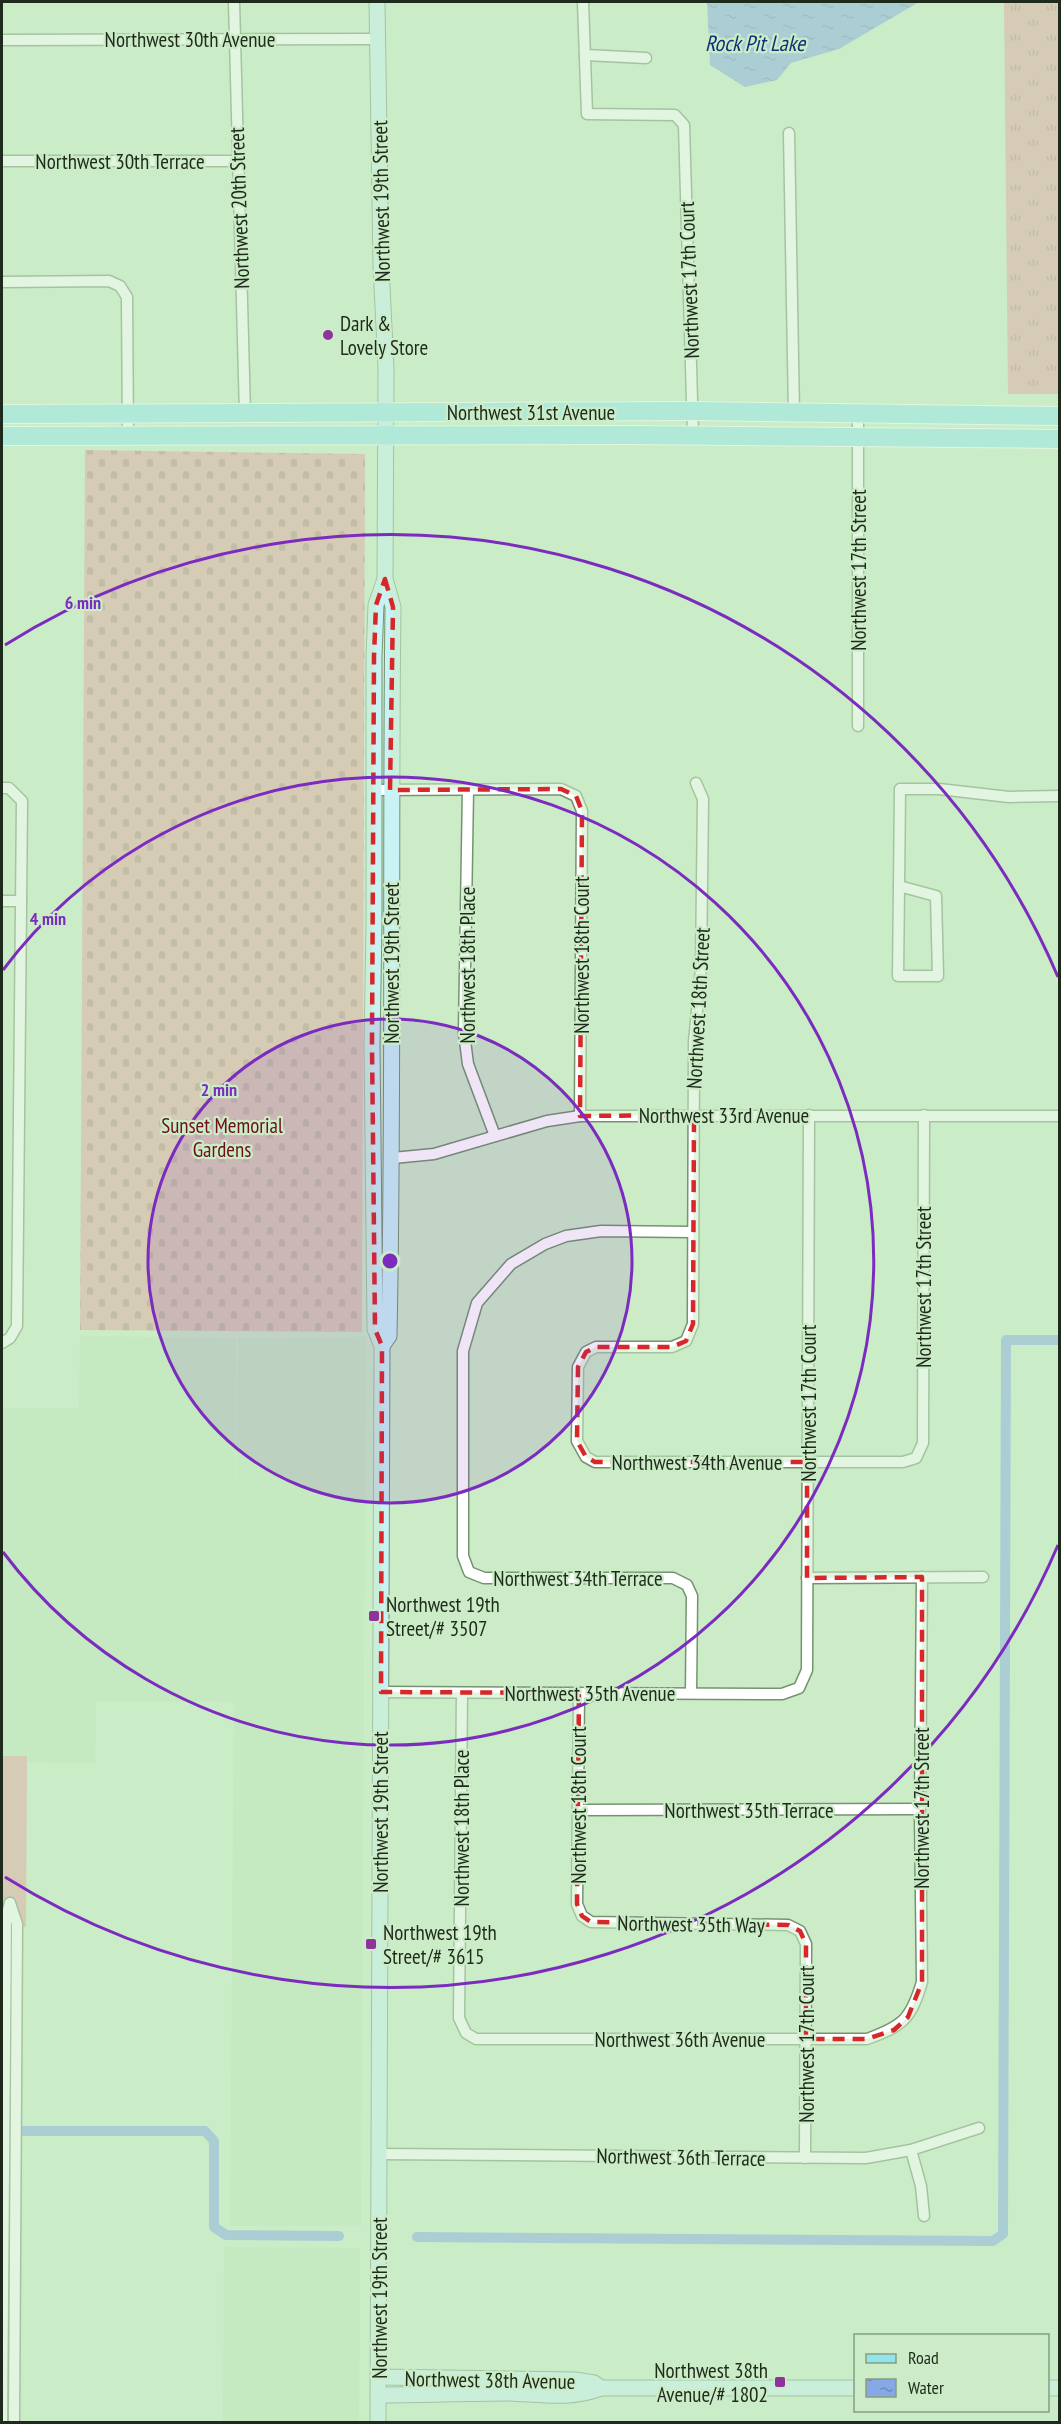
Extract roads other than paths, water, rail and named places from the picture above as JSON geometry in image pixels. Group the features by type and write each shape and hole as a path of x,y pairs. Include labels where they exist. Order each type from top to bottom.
{"main road":[{"name":"Northwest 31st Avenue","path":"2,414 693,411 1059,416"},
{"name":"Northwest 31st Avenue","path":"2,436 693,435 1059,439"}],"street":[{"name":"Northwest 20th Street","path":"234,2 245,414"},
{"name":"Northwest 19th Street","path":"377,2 386,412 385,579 393,607 390,790 393,1158 389,1336 382,1346"},
{"path":"583,2 585,55 646,58"},
{"name":"Northwest 30th Avenue","path":"2,40 378,39"},
{"name":"Northwest 17th Court","path":"585,55 587,114 675,115 684,125 693,435"},
{"path":"789,133 794,413"},
{"name":"Northwest 30th Terrace","path":"2,161 238,161"},
{"path":"2,282 109,281 120,286 127,297 128,436"},
{"name":"Northwest 17th Street","path":"858,414 858,726"},
{"name":"Northwest 19th Street","path":"378,2422 382,1346 375,1329 373,1218 373,790 376,604 385,579"},
{"name":"Northwest 18th Street","path":"586,1457 577,1441 578,1367 586,1352 596,1347 672,1347 686,1341 693,1324 694,1042 701,968 703,799 696,783"},
{"path":"5,788 22,801 17,1326 6,1341"},
{"path":"373,790 468,789"},
{"name":"Northwest 18th Court","path":"468,789 561,789 576,796 582,811 580,1116"},
{"name":"Northwest 18th Place","path":"468,789 464,1034 468,1064 495,1136"},
{"path":"899,886 936,896 938,976 898,976 900,789 939,789 1009,797 1059,796"},
{"path":"2,901 21,901"},
{"name":"Northwest 17th Court","path":"799,1688 807,1671 809,1115"},
{"name":"Northwest 17th Street","path":"916,1458 923,1443 924,1115"},
{"name":"Northwest 33rd Avenue","path":"393,1158 434,1154 547,1121 580,1116 1059,1116"},
{"name":"Northwest 34th Terrace","path":"692,1694 692,1596 687,1585 673,1578 484,1578 469,1572 462,1556 463,1351 477,1304 511,1264 545,1244 566,1236 601,1231 693,1232"},
{"name":"Northwest 34th Avenue","path":"586,1457 595,1462 903,1462 916,1458"},
{"name":"Northwest 17th Street","path":"894,2030 908,2017 922,1982 920,1809 922,1577"},
{"path":"807,1578 984,1577"},
{"name":"Northwest 35th Avenue","path":"381,1692 782,1694 799,1688"},
{"name":"Northwest 18th Place","path":"462,1693 459,2018 466,2033"},
{"name":"Northwest 18th Court","path":"579,1693 577,1904 582,1916"},
{"name":"Northwest 35th Terrace","path":"578,1810 920,1809"},
{"path":"2,2422 7,2110 17,1924 10,1903 6,1918 7,2110 14,2422"},
{"name":"Northwest 35th Way","path":"582,1916 591,1922 788,1925 800,1931"},
{"name":"Northwest 17th Court","path":"800,1931 806,1944 805,2158"},
{"name":"Northwest 36th Avenue","path":"466,2033 476,2039 806,2040 867,2039 894,2030"},
{"name":"Northwest 36th Terrace","path":"379,2154 866,2158 911,2150 979,2128"},
{"path":"911,2150 921,2186 924,2216"},
{"name":"Northwest 38th Avenue","path":"379,2377 575,2380 601,2388"},
{"name":"Northwest 38th Avenue","path":"378,2395 512,2393 537,2396 584,2395 601,2388 854,2388"}],"water":[{"name":"Rock Pit Lake","path":"707,2 919,2 839,49 791,63 777,80 745,87 710,65"}],"waterway":[{"path":"417,2237 993,2241 1003,2234 1006,1340 1060,1340"},
{"path":"2,2131 205,2131 214,2141 214,2227 226,2235 339,2236"}],"place":[{"name":"Dark & Lovely Store","path":"328,335"},
{"name":"Northwest 19th Street/# 3507","path":"374,1616"},
{"name":"Northwest 19th Street/# 3615","path":"371,1944"},
{"name":"Northwest 38th Avenue/# 1802","path":"780,2382"}],"park label":[{"name":"Sunset Memorial Gardens","path":"222,1137"}]}
